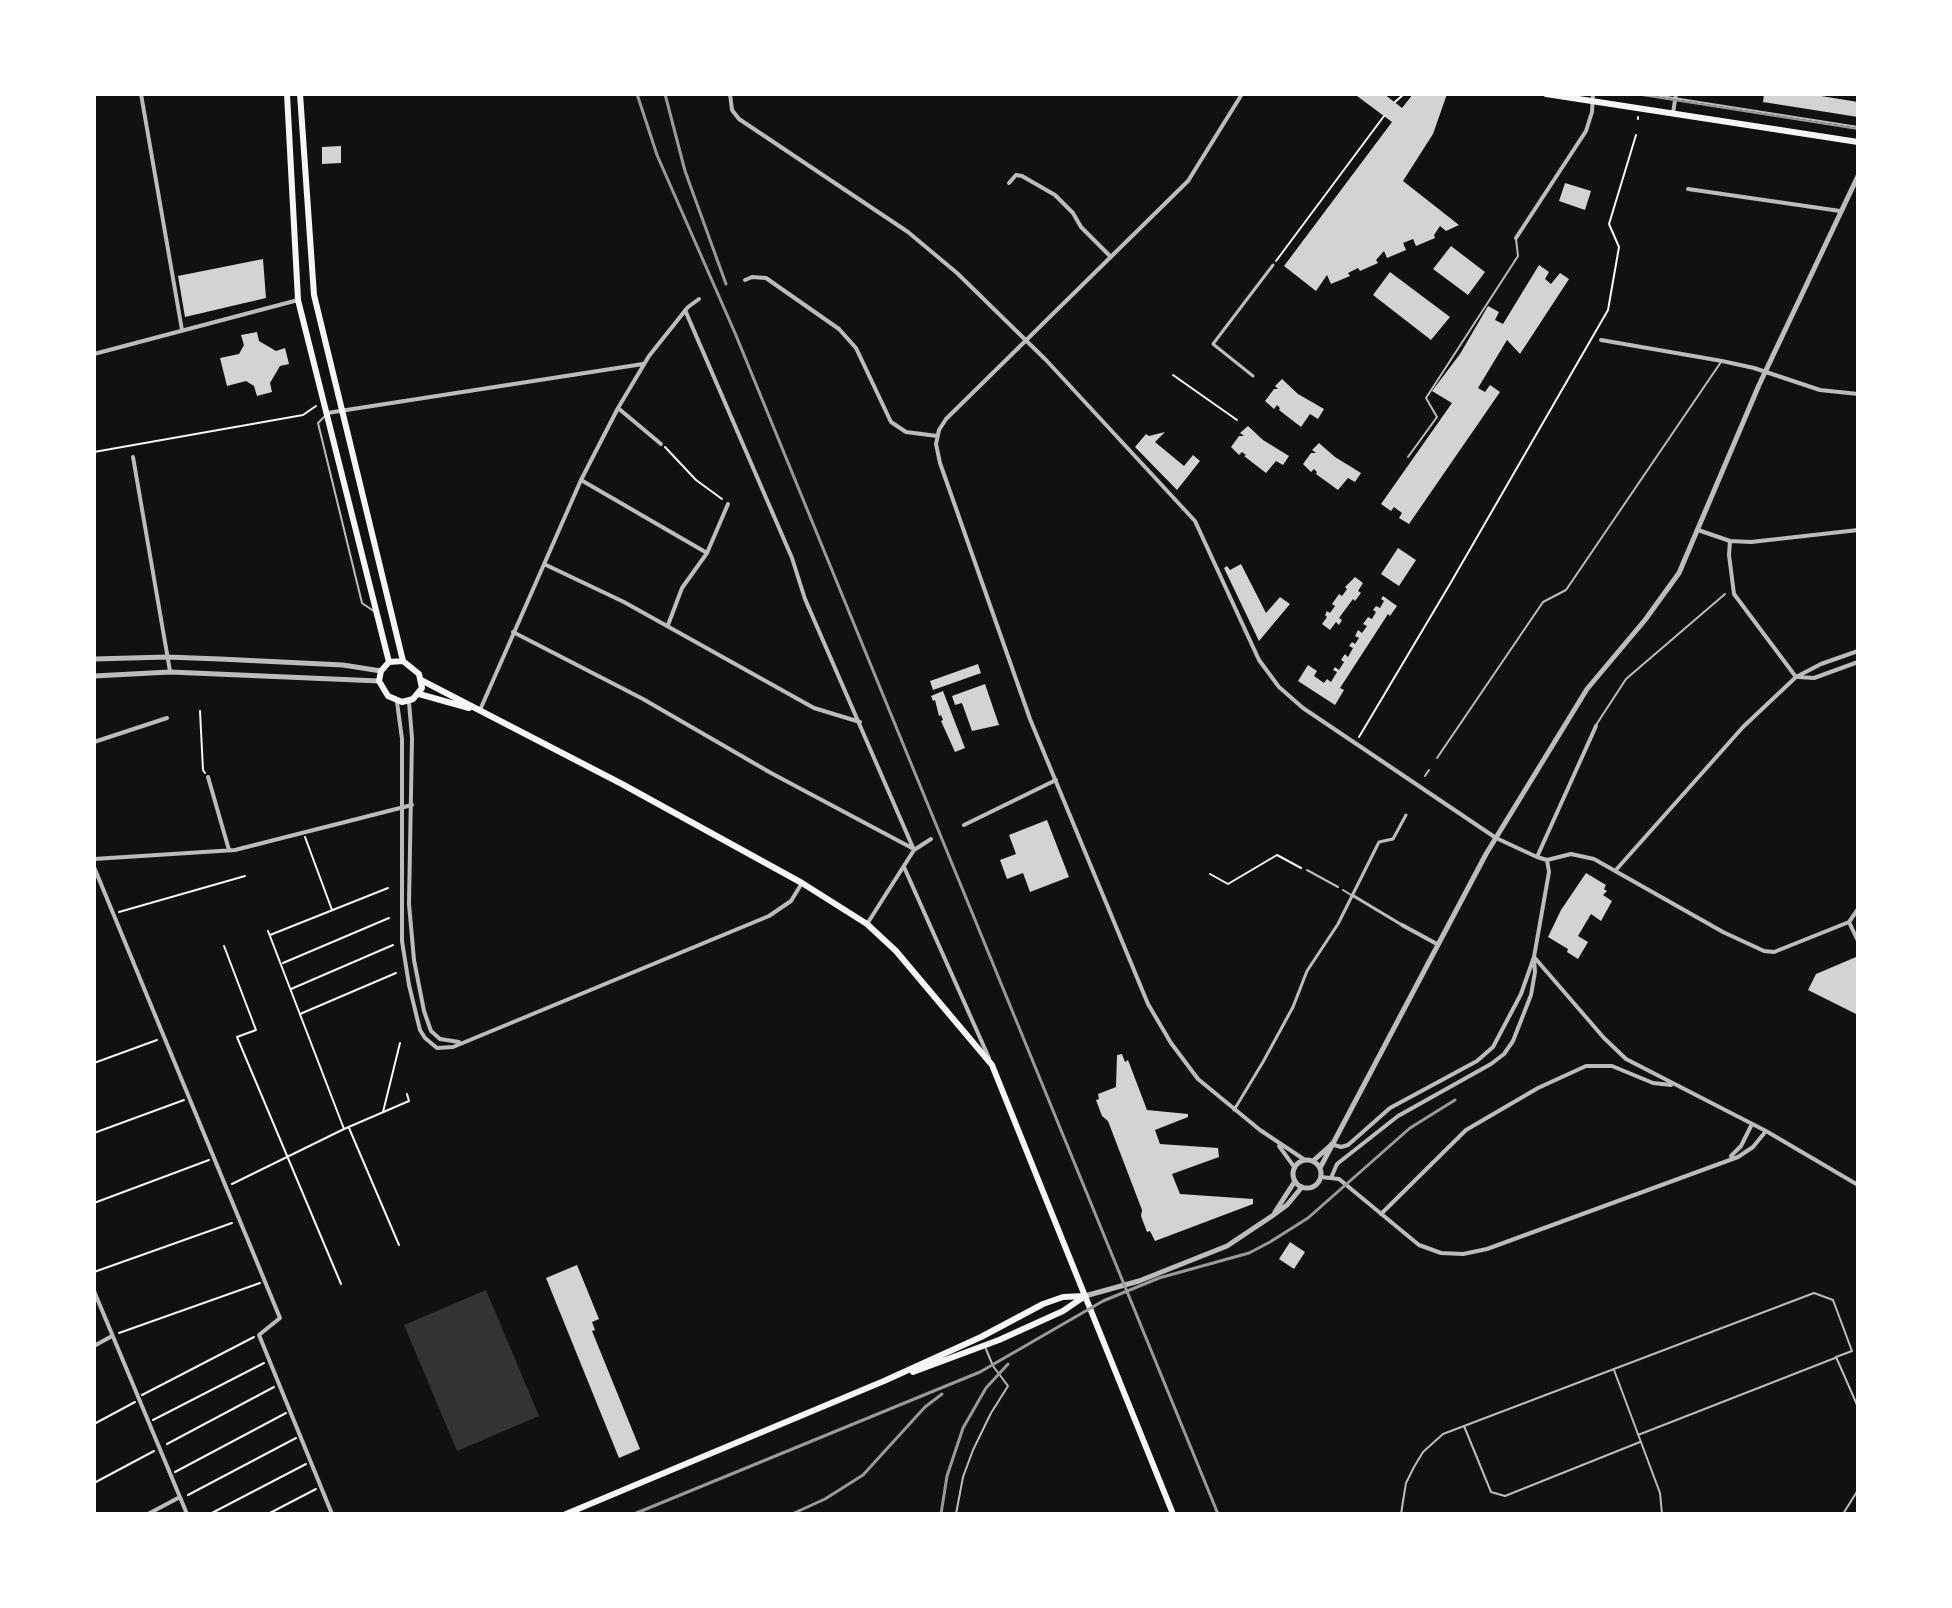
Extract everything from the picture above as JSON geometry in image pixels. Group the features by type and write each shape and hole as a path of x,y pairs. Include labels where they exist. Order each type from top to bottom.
{"main road":[{"path":"287,94 298,300 389,662"},
{"path":"300,94 314,295 403,661"},
{"path":"1546,94 1593,97 1858,142"},
{"path":"421,680 419,694 409,702 397,702 388,696 379,681 381,671 389,662 403,661 421,680 622,784 802,883 867,924 896,951 992,1065 1173,1514"},
{"path":"419,694 479,710"},
{"path":"566,1514 884,1381 981,1337 1043,1304 1063,1297 1085,1296"},
{"path":"884,1381 985,1346 1063,1311 1085,1296"}],"street":[{"path":"141,94 182,330"},
{"path":"730,94 732,110 739,119 934,252 1027,339 1195,521 1238,616 1271,678 1303,708 1496,838 1547,860 1571,854 1584,855 1723,932 1764,951 1774,952 1849,922 1858,909"},
{"path":"1242,94 1188,181 946,419 937,436 940,463 1030,719 1148,1004 1185,1063 1213,1093 1278,1144 1305,1160 1313,1161 1320,1168"},
{"path":"1673,113 1676,96"},
{"path":"1516,238 1586,131 1593,97"},
{"path":"1009,183 1016,175 1049,191 1073,213 1081,227 1111,257"},
{"path":"1085,1296 1139,1281 1239,1240 1287,1205 1302,1187 1316,1185 1331,1144 1496,838 1587,689 1666,593 1683,564 1765,372 1858,176"},
{"path":"1688,189 1840,211"},
{"path":"1253,376 1213,344 1273,265"},
{"path":"745,280 766,278 839,329 856,348 891,422 906,432 937,436"},
{"path":"479,710 581,480 618,408 643,364 685,310 699,299"},
{"path":"94,354 298,300"},
{"path":"685,310 914,850"},
{"path":"1601,340 1722,361 1820,390 1858,394"},
{"path":"327,413 643,364"},
{"path":"618,408 661,444"},
{"path":"133,457 170,672"},
{"path":"581,480 707,553"},
{"path":"668,625 682,588 707,553 728,504"},
{"path":"1698,530 1730,541 1751,542 1858,530"},
{"path":"1730,541 1734,594 1796,677"},
{"path":"543,564 668,625 814,708 860,722"},
{"path":"513,632 643,699 914,850"},
{"path":"1615,871 1743,727 1796,677 1858,651"},
{"path":"94,659 167,657 343,665 381,671"},
{"path":"1796,677 1814,678 1858,662"},
{"path":"94,676 170,672 379,681"},
{"path":"397,702 402,739 401,914 405,961 415,1013 425,1038 437,1048 453,1047 769,916 791,901 802,883"},
{"path":"409,702 412,738 409,904 414,960 431,1031 440,1039 462,1042"},
{"path":"94,742 167,718"},
{"path":"1537,857 1596,726"},
{"path":"208,777 229,850"},
{"path":"964,825 1056,780"},
{"path":"94,859 229,850 412,805"},
{"path":"1234,1110 1293,1007 1307,971 1338,924 1379,842 1393,839 1406,815"},
{"path":"867,924 914,850 931,839"},
{"path":"1331,1144 1341,1147 1348,1145 1390,1108 1486,1055 1493,1047 1518,1001 1534,957 1547,881 1547,860"},
{"path":"94,867 280,1318 259,1335 332,1514"},
{"path":"904,867 992,1065"},
{"path":"1352,895 1437,944"},
{"path":"1849,922 1858,941"},
{"path":"1534,957 1626,1059 1766,1131 1858,1185"},
{"path":"1331,1178 1337,1164 1398,1116 1504,1054 1513,1041 1531,995 1534,957"},
{"path":"405,961 414,960"},
{"path":"425,1038 431,1031"},
{"path":"1381,1214 1466,1130 1538,1088 1586,1066 1612,1066 1653,1083 1673,1085"},
{"path":"1729,1158 1741,1146 1752,1124"},
{"path":"1321,1177 1339,1179 1419,1245 1452,1255 1487,1249 1746,1153 1766,1131"},
{"path":"1272,1216 1295,1181 1295,1168 1278,1144"},
{"path":"1313,1161 1331,1144"},
{"path":"1295,1168 1305,1160"},
{"path":"1295,1181 1302,1187"},
{"path":"94,1291 187,1514"},
{"path":"94,1346 112,1336"},
{"path":"148,1514 180,1498"}],"lane":[{"path":"1648,94 1858,127"},
{"path":"1408,457 1437,417 1426,398 1518,256 1516,238"},
{"path":"1437,758 1543,602 1566,590 1722,361"},
{"path":"1596,726 1626,679 1725,594"},
{"path":"1425,776 1429,770"},
{"path":"1307,870 1338,887"},
{"path":"1343,890 1352,895"},
{"path":"1401,1514 1406,1483 1423,1452 1443,1434 1808,1295 1814,1293 1833,1300 1852,1351 1638,1435"},
{"path":"956,1514 963,1477 973,1450 1008,1386 993,1366 981,1337"},
{"path":"1836,1357 1858,1407"},
{"path":"1613,1369 1660,1493 1662,1514"},
{"path":"1464,1424 1491,1492 1505,1496 1640,1442"},
{"path":"1833,1514 1842,1514 1858,1490"}],"path":[{"path":"1395,102 1404,94"},
{"path":"1273,265 1384,116"},
{"path":"1354,744 1608,310 1619,247 1609,224 1636,135"},
{"path":"1173,375 1237,420"},
{"path":"94,452 303,415 316,406"},
{"path":"661,444 696,480 728,504"},
{"path":"200,711 203,770 208,777"},
{"path":"303,832 332,911"},
{"path":"1210,874 1228,884 1277,855 1302,868"},
{"path":"113,913 245,876"},
{"path":"344,1129 269,933 388,888"},
{"path":"281,964 389,918"},
{"path":"290,989 393,945"},
{"path":"224,946 256,1030 237,1037 341,1284"},
{"path":"299,1014 396,973"},
{"path":"94,1063 164,1037"},
{"path":"383,1112 400,1043"},
{"path":"226,1187 348,1127 409,1101 407,1094"},
{"path":"94,1133 189,1099"},
{"path":"348,1127 399,1245"},
{"path":"94,1203 214,1159"},
{"path":"94,1272 239,1220"},
{"path":"112,1336 265,1281"},
{"path":"94,1424 259,1335"},
{"path":"149,1422 269,1360"},
{"path":"94,1483 279,1385"},
{"path":"171,1474 290,1411"},
{"path":"180,1498 300,1436"},
{"path":"210,1514 311,1462"},
{"path":"268,1514 321,1487"}],"shaded area":[{"path":"486,1290 539,1416 457,1451 404,1325"}],"building":[{"path":"1357,94 1384,94 1402,108 1413,94 1447,94 1433,134 1403,181 1459,225 1446,231 1440,226 1435,238 1416,246 1413,239 1403,243 1406,250 1387,258 1384,251 1376,260 1378,263 1360,271 1358,268 1348,273 1350,276 1331,284 1327,275 1316,291 1284,266 1392,122"},
{"path":"1764,94 1809,94 1858,102 1858,117 1763,102"},
{"path":"341,146 341,163 322,164 322,147"},
{"path":"1565,183 1591,191 1585,210 1559,201"},
{"path":"1451,246 1485,272 1468,295 1433,269"},
{"path":"263,259 266,298 185,317 178,276"},
{"path":"1539,265 1549,272 1545,279 1551,284 1560,273 1569,279 1520,354 1507,340 1478,388 1485,392 1490,385 1500,392 1409,524 1399,518 1402,513 1394,507 1391,511 1381,504 1452,403 1432,391 1460,354 1488,306 1499,312 1495,320 1503,324"},
{"path":"1390,272 1450,317 1431,340 1373,295"},
{"path":"257,332 259,341 276,351 285,348 289,364 280,366 270,383 272,392 257,396 254,386 246,381 227,386 220,358 239,354 244,345 241,335"},
{"path":"1282,379 1298,394 1324,409 1318,419 1310,414 1301,427 1277,405 1274,409 1265,401 1274,389 1278,389 1275,386"},
{"path":"1248,426 1263,440 1289,456 1283,465 1276,461 1266,473 1242,452 1239,455 1231,447 1239,436 1244,436 1240,433"},
{"path":"1165,432 1155,442 1184,466 1193,455 1200,461 1177,490 1135,447 1146,434"},
{"path":"1319,443 1361,473 1355,482 1348,478 1338,490 1316,474 1314,469 1311,472 1303,464 1311,453 1316,453 1312,450"},
{"path":"1398,548 1416,560 1399,586 1381,574"},
{"path":"1241,564 1266,613 1280,597 1290,604 1259,641 1224,568 1227,566 1230,570"},
{"path":"1355,577 1363,583 1358,591 1361,593 1339,618 1342,620 1339,625 1336,622 1330,630 1322,624 1327,617 1325,615 1327,611 1330,613 1335,606 1332,604 1339,594 1342,596 1347,589 1345,587"},
{"path":"1383,596 1397,606 1390,616 1388,614 1340,688 1344,690 1335,705 1298,681 1308,665 1317,671 1314,676 1324,683 1327,679 1331,682 1337,672 1333,670 1335,667 1339,670 1345,654 1348,657 1353,648 1349,646 1359,638 1355,636 1358,630 1362,633 1367,626 1363,624 1368,617 1372,619 1376,606 1380,608"},
{"path":"978,664 981,673 933,690 930,681"},
{"path":"985,684 999,725 972,731 962,703 955,705 952,696"},
{"path":"943,691 965,748 955,752 931,696"},
{"path":"1047,820 1069,877 1030,892 1023,873 1007,879 1000,860 1016,854 1009,835"},
{"path":"1586,873 1606,885 1604,889 1607,891 1603,895 1612,901 1601,921 1591,914 1578,936 1588,942 1578,959 1548,937 1561,910"},
{"path":"1856,957 1858,1015 1808,990 1816,974"},
{"path":"1122,1054 1125,1062 1128,1060 1147,1110 1188,1114 1188,1117 1155,1130 1160,1144 1218,1148 1219,1157 1172,1174 1180,1194 1253,1199 1253,1204 1155,1241 1150,1231 1147,1232 1142,1210 1108,1121 1102,1116 1096,1100 1099,1099 1098,1094 1116,1087 1117,1055"},
{"path":"1290,1242 1305,1252 1294,1269 1279,1259"},
{"path":"577,1265 599,1319 592,1322 595,1330 592,1331 640,1449 619,1458 546,1278"}],"tram line":[{"path":"1636,94 1858,129"}],"railway":[{"path":"637,94 657,155 735,333 1218,1514"},
{"path":"665,94 685,171 726,284"},
{"path":"634,1514 980,1372 1103,1301 1159,1278 1249,1253 1308,1218 1410,1128 1455,1100"},
{"path":"941,1514 947,1476 963,1428 986,1388 1008,1364"},
{"path":"792,1514 825,1499 863,1475 925,1407 942,1394"}]}
